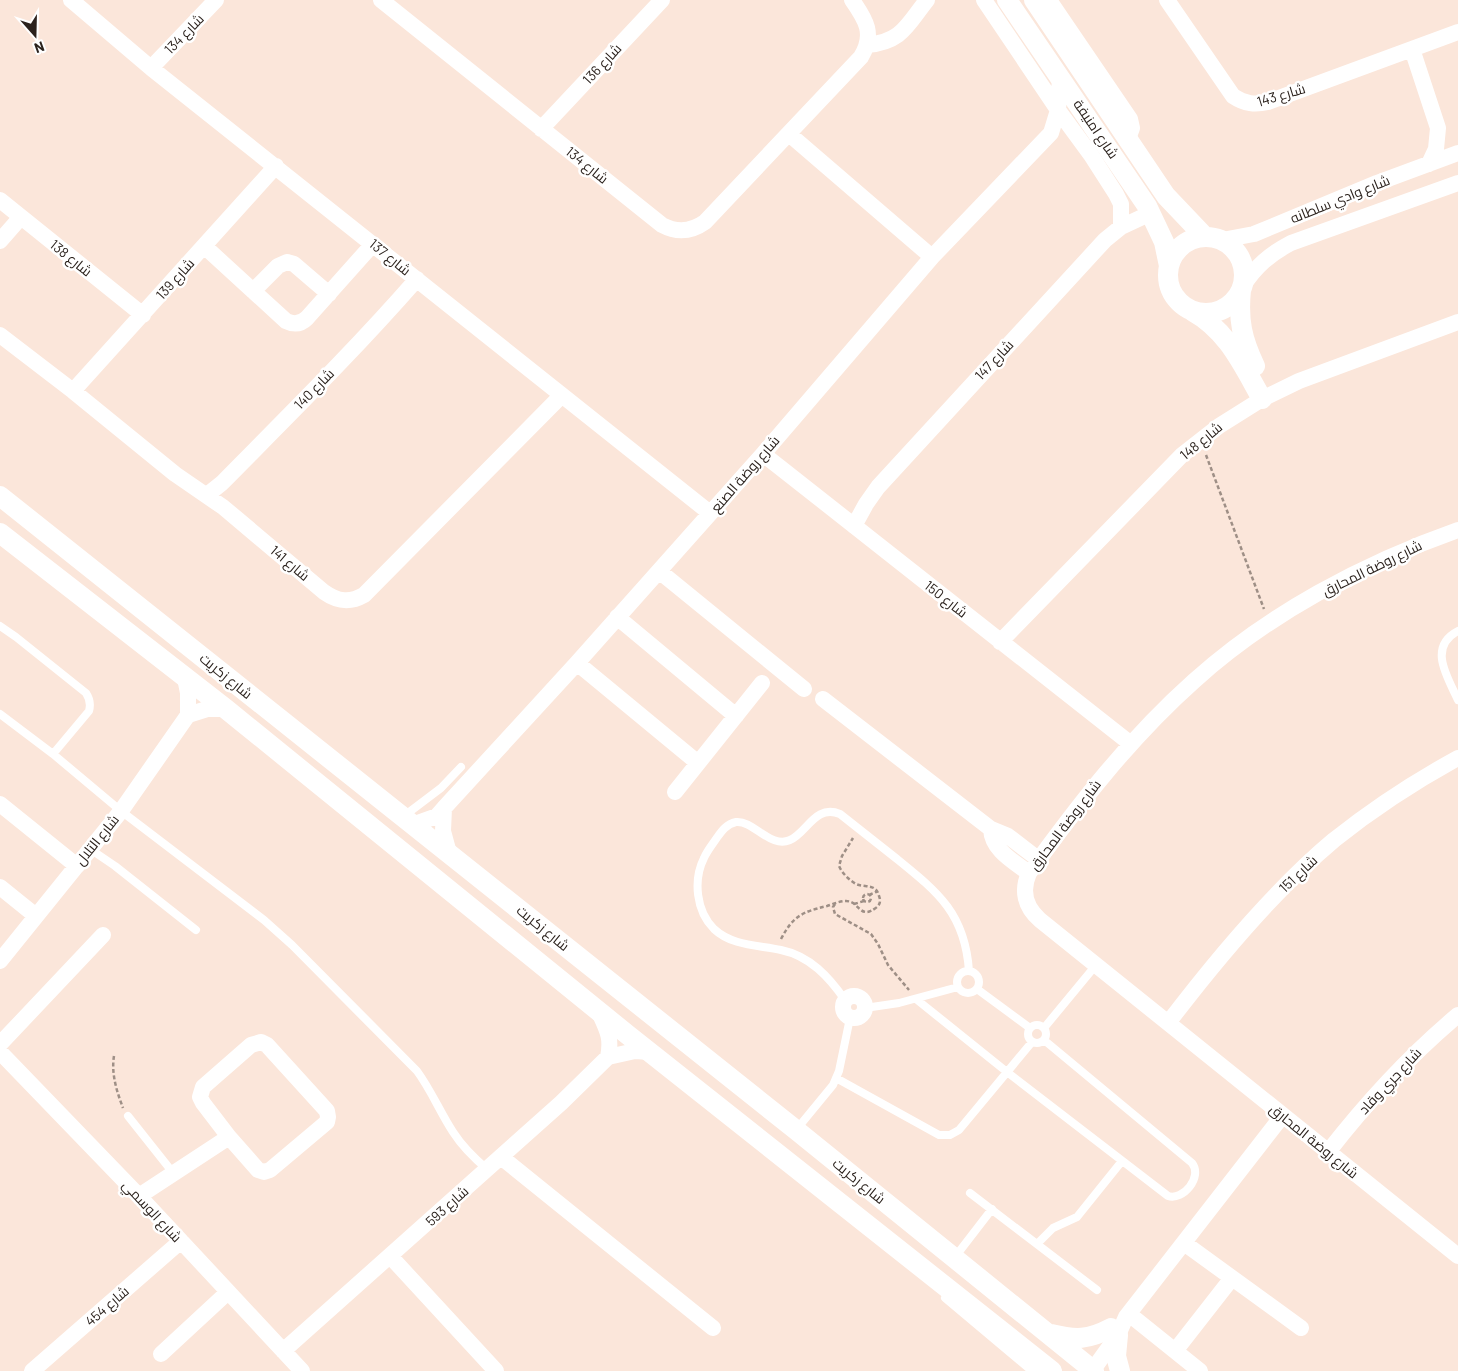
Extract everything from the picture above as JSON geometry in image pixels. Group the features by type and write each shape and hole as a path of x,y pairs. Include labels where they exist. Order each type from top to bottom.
{"street":[{"name":"شارع 137","path":"71,0 151,68 710,513"},
{"name":"شارع 134","path":"151,68 216,0"},
{"name":"شارع 134","path":"381,0 662,225 680,231 694,229 705,222 861,58 867,45"},
{"name":"شارع 136","path":"541,128 662,0"},
{"path":"852,0 866,24 867,45 884,43 899,35 927,0"},
{"path":"984,0 1058,110 1091,155 1119,199 1122,212 1122,227"},
{"name":"شارع امنيفة","path":"1007,0 1151,213 1164,242 1169,266"},
{"name":"شارع امنيفة","path":"1034,0 1166,196 1213,238"},
{"path":"1049,0 1130,119 1132,128 1128,139"},
{"name":"شارع 143","path":"1167,0 1233,96 1240,101 1250,104 1268,102 1458,32"},
{"path":"1412,50 1438,128 1436,148 1429,164"},
{"name":"شارع روضة الصنع","path":"407,822 437,816 577,663 763,454 932,257 1051,133 1058,110 1060,78"},
{"path":"1438,128 1458,146"},
{"path":"789,134 932,257"},
{"path":"1045,138 1071,140 1078,143 1091,155 1109,164 1121,167"},
{"name":"شارع وادي سلطانه","path":"1213,238 1254,234 1325,204 1458,153"},
{"name":"شارع 139","path":"73,392 276,166"},
{"name":"شارع وادي سلطانه","path":"1242,288 1252,272 1263,261 1291,243 1458,183"},
{"name":"شارع 138","path":"0,200 142,315"},
{"name":"شارع 147","path":"854,526 878,487 1105,240 1122,227 1151,213"},
{"path":"0,241 21,217"},
{"path":"1197,238 1213,238 1235,250 1240,257 1244,273 1239,310 1242,332 1266,396 1222,334 1204,317 1184,306 1172,293 1169,284 1169,266 1172,258 1182,245 1197,238"},
{"path":"204,246 253,292 291,324 303,322 373,244"},
{"path":"253,292 278,266 287,262 294,264 329,294"},
{"name":"شارع 140","path":"208,495 321,383 417,279"},
{"path":"1192,310 1209,313 1217,311 1232,303 1242,288"},
{"name":"شارع 148","path":"1000,642 1182,455 1238,412 1300,380 1458,322"},
{"name":"شارع 141","path":"0,335 175,474 208,495 324,592 337,600 344,601 358,599 364,595 561,396"},
{"name":"شارع 150","path":"763,454 1131,744"},
{"name":"شارع زكريت","path":"0,496 796,1130 1048,1333 1088,1369 1121,1323 1283,1116"},
{"name":"شارع روضة المحارق","path":"1458,530 1419,545 1351,576 1318,594 1269,624 1195,680 1131,744 1083,799 1038,859 1029,873 1024,887 1026,902 1040,920 1458,1256"},
{"name":"شارع زكريت","path":"0,533 226,709 598,1011 1052,1371"},
{"path":"659,570 804,689"},
{"path":"617,618 736,716"},
{"path":"577,663 698,763"},
{"path":"185,678 188,693 188,715 207,708 226,709"},
{"path":"675,792 762,683"},
{"path":"823,699 990,829 1008,836 1038,859"},
{"name":"شارع التلال","path":"0,961 121,811 188,715"},
{"name":"شارع 151","path":"1168,1023 1212,967 1302,870 1333,842 1395,795 1458,758"},
{"path":"0,804 77,866"},
{"path":"444,808 443,831 449,853"},
{"path":"990,829 992,840 999,849 1029,873"},
{"path":"0,887 36,916"},
{"path":"0,1044 103,935"},
{"path":"849,997 858,997 862,1000 865,1008 860,1017 850,1018 843,1013 842,1008 845,1000 849,997"},
{"path":"598,1011 609,1039 608,1057 635,1050 650,1052"},
{"name":"شارع جري وقاد","path":"1328,1152 1377,1092 1412,1056 1458,1015"},
{"path":"258,1042 268,1045 328,1114 327,1122 267,1172 258,1170 229,1137 201,1100 201,1091 251,1045 258,1042"},
{"name":"شارع الوسمي","path":"0,1052 139,1196 302,1371"},
{"name":"شارع 593","path":"283,1351 577,1089 608,1057"},
{"path":"139,1196 229,1137"},
{"path":"501,1157 713,1328"},
{"name":"شارع 454","path":"32,1371 181,1241"},
{"path":"1184,1243 1301,1328"},
{"path":"390,1256 496,1371"},
{"path":"1175,1351 1232,1278"},
{"path":"161,1354 228,1292"},
{"path":"1048,1333 1074,1339 1086,1339 1121,1323"},
{"path":"1121,1323 1175,1351 1200,1371"},
{"path":"1120,1371 1116,1356 1121,1323"}],"lane":[{"path":"0,626 24,643 89,697 89,710 53,754"},
{"path":"1458,631 1448,639 1442,653 1443,668 1458,700"},
{"path":"0,714 53,754 121,811 264,920 322,974 417,1071 454,1133 487,1170"},
{"path":"407,822 461,767"},
{"path":"845,1000 829,978 813,964 792,953 745,944 724,936 714,929 707,920 700,904 697,886 700,867 709,849 724,828 736,822 747,824 771,840 780,842 793,839 816,817 827,811 840,814 928,884 945,902 962,935 969,971"},
{"path":"90,849 115,866 196,930"},
{"path":"1044,1028 1096,965"},
{"path":"969,971 977,976 979,985 973,992 964,993 958,987 957,978 964,972 969,971"},
{"path":"865,1008 916,999 958,987"},
{"path":"977,989 1030,1028"},
{"path":"916,999 1007,1072 1171,1198 1178,1197 1184,1193 1197,1172 1192,1163 1044,1040"},
{"path":"796,1130 829,1091 836,1078 850,1018"},
{"path":"1030,1028 1037,1025 1044,1028"},
{"path":"1030,1028 1028,1036 1032,1042"},
{"path":"1044,1028 1046,1032 1044,1040"},
{"path":"1032,1042 1036,1043 1044,1040"},
{"path":"836,1078 944,1136 950,1136 959,1130 1032,1042"},
{"path":"128,1116 174,1174"},
{"path":"1037,1244 1053,1228 1077,1218 1122,1161"},
{"path":"970,1192 1097,1290"},
{"path":"954,1258 992,1209"},
{"path":"933,1276 946,1299 1032,1371"}],"path":[{"path":"1200,440 1269,624"},
{"path":"775,949 789,924 797,916 808,910 846,901 854,904 862,912 873,911 879,904 878,892 870,886 855,884 844,875 840,866 842,856 859,829"},
{"path":"864,901 863,897 878,892"},
{"path":"854,904 870,901 869,895"},
{"path":"834,904 835,914 864,930 876,940 888,965 916,999"},
{"path":"114,1056 112,1067 121,1104 128,1116"}]}
